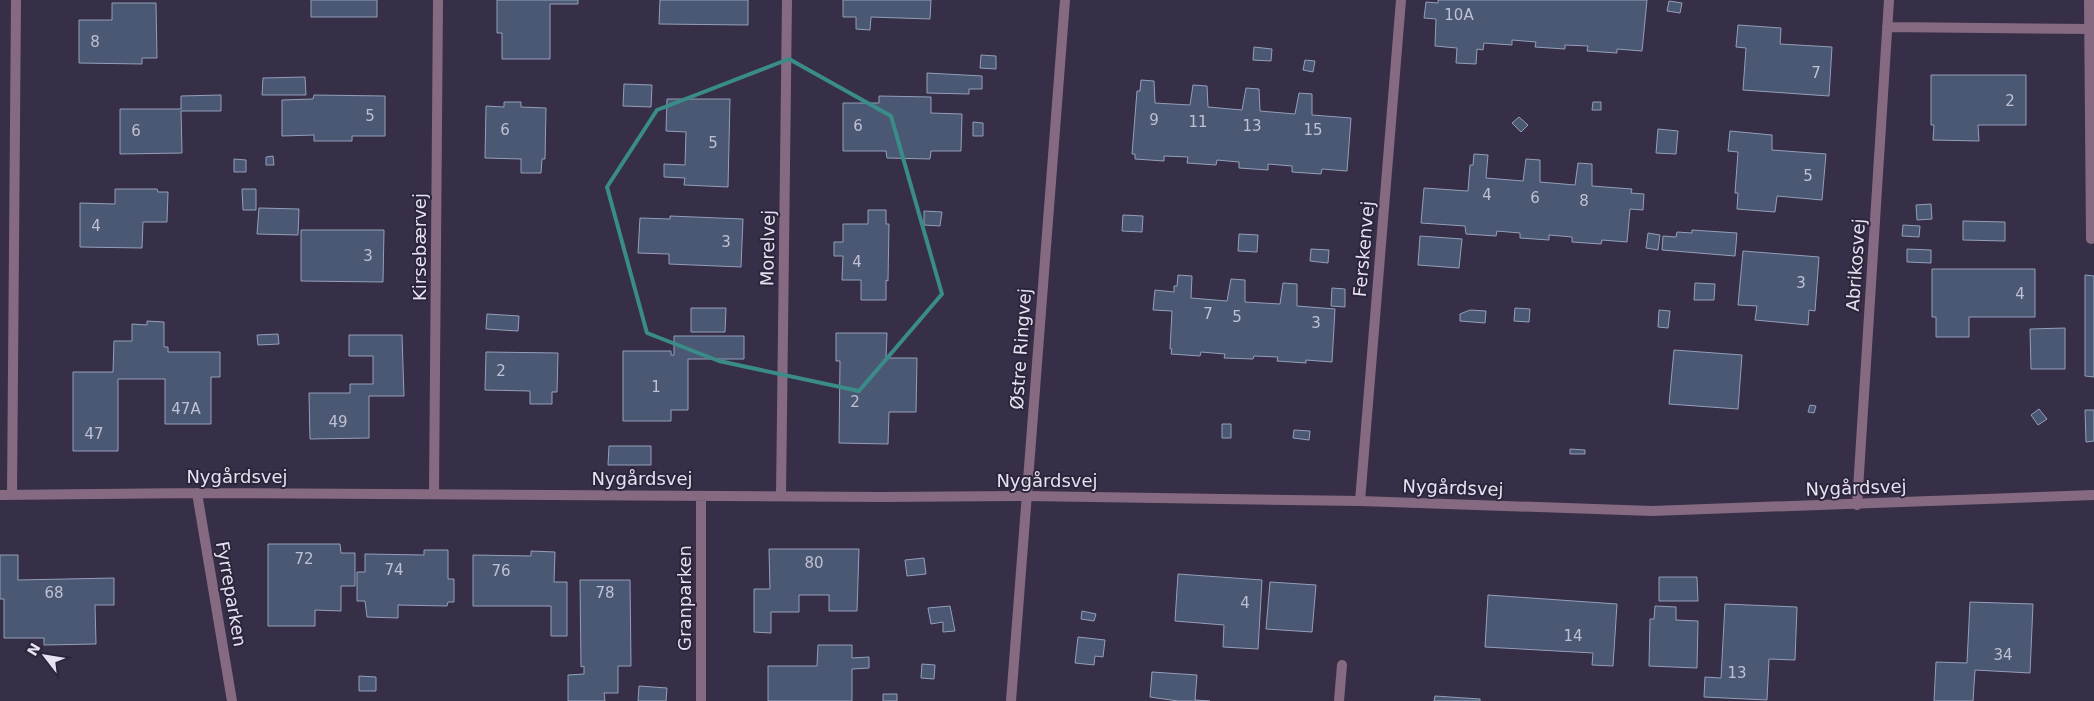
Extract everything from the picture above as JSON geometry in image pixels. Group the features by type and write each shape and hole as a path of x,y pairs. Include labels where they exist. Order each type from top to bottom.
{"street":[{"path":"12,495 16,0"},
{"name":"Kirsebærvej","path":"434,494 438,0"},
{"name":"Morelvej","path":"781,496 787,0"},
{"name":"Østre Ringvej","path":"1011,701 1065,0"},
{"name":"Ferskenvej","path":"1360,501 1401,0"},
{"name":"Abrikosvej","path":"1857,505 1889,0"},
{"path":"2089,0 2092,239"},
{"path":"1887,27 2090,29"},
{"name":"Nygårdsvej","path":"0,495 197,493 1026,496 1360,501 1652,511 2094,495"},
{"name":"Fyrreparken","path":"197,493 232,701"},
{"name":"Granparken","path":"701,496 701,701"},
{"path":"1339,701 1342,665"}],"highlighted area":[{"path":"789,59 891,116 942,294 859,391 719,361 647,333 607,187 657,110"}],"building":[{"path":"311,0 377,0 377,17 311,17"},
{"path":"497,0 578,0 578,4 550,4 550,59 502,59 502,33 497,33"},
{"path":"660,0 748,0 748,25 659,24"},
{"path":"843,0 931,0 930,19 871,17 870,30 856,29 856,17 843,17"},
{"path":"1438,0 1647,0 1642,51 1617,49 1617,53 1587,51 1588,46 1565,45 1565,49 1535,47 1536,42 1512,40 1512,45 1484,43 1483,50 1477,49 1476,64 1456,63 1457,48 1435,46 1436,19 1424,18 1426,2 1438,3"},
{"path":"1669,1 1682,3 1680,13 1667,11"},
{"path":"112,3 156,3 157,58 142,58 142,64 79,63 79,20 112,20"},
{"path":"1738,25 1781,28 1780,44 1832,47 1829,96 1743,90 1746,48 1736,47"},
{"path":"1254,47 1272,49 1271,61 1253,60"},
{"path":"981,55 996,56 996,69 980,68"},
{"path":"1305,60 1315,61 1313,72 1303,70"},
{"path":"927,73 982,76 982,89 969,89 969,94 927,93"},
{"path":"1931,75 2026,75 2026,125 1978,125 1979,141 1933,140 1934,125 1931,125"},
{"path":"305,77 306,95 262,95 263,78"},
{"path":"1141,80 1154,81 1155,103 1190,105 1193,85 1207,86 1208,107 1242,110 1246,88 1259,89 1260,111 1295,114 1299,93 1312,94 1312,115 1351,118 1347,171 1322,169 1321,174 1292,172 1292,166 1268,164 1268,170 1239,168 1239,162 1217,160 1216,165 1187,163 1188,157 1164,156 1164,161 1135,159 1135,154 1132,154 1137,91 1140,91"},
{"path":"624,84 652,85 651,107 623,106"},
{"path":"221,95 221,111 181,111 182,153 120,154 120,109 181,109 181,96"},
{"path":"314,95 385,96 385,136 352,136 352,141 314,141 314,135 282,136 282,100 313,99"},
{"path":"879,96 931,97 931,113 962,114 961,151 931,151 930,159 887,158 886,151 843,151 843,103 879,103"},
{"path":"667,99 730,99 728,187 684,185 685,178 664,177 664,164 685,165 686,132 666,131"},
{"path":"504,102 521,102 521,107 546,108 545,159 542,159 541,173 521,173 521,159 485,158 486,106 504,107"},
{"path":"1593,102 1601,102 1601,110 1592,110"},
{"path":"1519,117 1528,125 1521,132 1512,123"},
{"path":"973,122 983,123 983,136 973,136"},
{"path":"1658,129 1678,131 1676,154 1656,153"},
{"path":"1730,131 1772,135 1772,150 1826,154 1822,200 1777,196 1775,212 1737,209 1738,193 1735,193 1738,152 1728,151"},
{"path":"1474,154 1488,155 1486,178 1523,181 1526,159 1540,160 1540,182 1575,185 1578,163 1592,164 1592,186 1632,189 1631,193 1644,194 1643,210 1630,209 1627,242 1602,240 1601,244 1572,242 1572,237 1549,235 1549,240 1520,238 1520,233 1497,231 1496,236 1466,234 1465,226 1421,223 1424,188 1468,191 1470,165 1473,165"},
{"path":"273,156 274,165 266,165 266,157"},
{"path":"234,159 246,160 246,172 234,172"},
{"path":"115,189 157,189 158,192 168,192 167,222 143,222 142,248 80,247 80,203 115,204"},
{"path":"242,189 256,189 256,210 243,210"},
{"path":"1931,204 1932,219 1917,220 1916,205"},
{"path":"259,208 299,209 298,235 257,234"},
{"path":"868,210 886,210 886,224 889,224 886,300 861,300 861,280 842,280 843,256 834,256 834,242 843,242 843,224 868,224"},
{"path":"924,211 942,212 940,226 924,225"},
{"path":"1123,215 1143,216 1142,232 1122,231"},
{"path":"670,216 743,219 741,267 669,264 669,254 638,253 640,218 670,219"},
{"path":"1963,221 2005,222 2005,241 1963,240"},
{"path":"1903,225 1920,226 1919,237 1902,236"},
{"path":"301,230 384,230 383,282 301,281"},
{"path":"1692,230 1737,233 1735,256 1662,250 1663,236 1676,237 1677,232 1692,233"},
{"path":"1648,233 1660,235 1658,250 1646,248"},
{"path":"1239,234 1258,235 1257,252 1238,251"},
{"path":"1420,236 1462,239 1459,268 1418,265"},
{"path":"1311,249 1329,250 1328,263 1310,261"},
{"path":"1907,249 1931,250 1931,263 1907,262"},
{"path":"1743,251 1819,257 1815,311 1809,310 1808,325 1755,320 1757,306 1738,305"},
{"path":"1932,269 2035,269 2035,317 1969,317 1969,337 1936,337 1936,317 1932,317"},
{"path":"1178,275 1192,276 1191,298 1227,301 1231,279 1245,280 1245,302 1280,304 1283,283 1297,284 1297,306 1335,309 1332,362 1306,360 1306,363 1277,361 1278,357 1254,356 1253,359 1224,358 1225,354 1201,352 1200,356 1171,354 1172,311 1153,310 1155,290 1174,292 1174,286 1177,286"},
{"path":"2085,275 2094,276 2094,377 2085,376"},
{"path":"1695,283 1715,284 1714,300 1694,300"},
{"path":"1332,288 1345,289 1345,307 1331,306"},
{"path":"691,308 726,308 725,332 691,332"},
{"path":"1515,308 1530,309 1529,322 1514,321"},
{"path":"1470,310 1486,311 1485,323 1460,321 1460,314"},
{"path":"1659,310 1670,311 1668,328 1658,327"},
{"path":"487,314 519,316 518,331 486,329"},
{"path":"147,321 164,322 164,347 168,347 168,352 220,352 220,377 211,377 211,424 165,424 165,379 118,379 118,451 73,451 73,372 113,372 114,341 132,341 132,324 147,325"},
{"path":"2065,328 2065,369 2031,369 2030,329"},
{"path":"836,333 887,333 886,358 917,358 916,412 889,412 888,444 839,443 840,361 836,361"},
{"path":"278,334 279,344 258,345 257,335"},
{"path":"349,335 402,335 404,396 369,396 369,438 310,439 309,393 350,393 350,384 373,384 373,356 349,356"},
{"path":"674,336 744,336 744,359 688,359 688,410 671,410 671,421 623,421 623,351 671,351 671,355 674,355"},
{"path":"1674,350 1742,355 1738,409 1669,404"},
{"path":"486,352 558,353 557,392 552,392 552,404 530,404 530,391 485,390"},
{"path":"1810,405 1816,406 1814,413 1808,412"},
{"path":"2039,409 2047,419 2038,425 2031,415"},
{"path":"2085,410 2094,410 2094,441 2086,442"},
{"path":"1222,424 1231,424 1231,438 1222,438"},
{"path":"1294,430 1310,431 1309,440 1293,438"},
{"path":"609,446 651,446 651,465 608,465"},
{"path":"1570,449 1585,450 1585,454 1570,454"},
{"path":"268,544 340,544 341,553 355,553 355,586 341,586 341,611 315,610 315,626 268,626"},
{"path":"769,549 859,549 857,611 829,611 829,595 799,595 799,612 771,612 771,633 754,632 754,589 770,589"},
{"path":"424,550 448,550 448,579 454,579 454,602 448,602 447,606 398,605 398,618 367,617 365,601 357,601 357,572 365,572 365,554 424,555"},
{"path":"531,551 555,552 554,582 567,582 567,636 551,636 551,606 473,606 473,555 531,556"},
{"path":"0,555 18,555 18,580 114,578 114,605 95,605 96,644 44,645 44,638 4,638 4,599 0,599"},
{"path":"924,558 926,574 907,576 905,560"},
{"path":"1178,574 1262,580 1258,649 1223,647 1224,625 1175,621"},
{"path":"1659,577 1697,577 1698,601 1659,601"},
{"path":"580,580 630,580 631,666 618,666 618,693 604,693 605,701 568,701 568,675 584,674 584,666 581,667"},
{"path":"1270,582 1316,585 1312,632 1266,629"},
{"path":"1488,595 1617,604 1613,666 1592,665 1593,653 1485,647"},
{"path":"1970,602 2033,604 2030,673 1975,670 1973,701 1934,701 1936,662 1967,663"},
{"path":"1725,604 1797,607 1795,660 1769,659 1767,700 1704,697 1705,677 1721,678"},
{"path":"950,606 955,631 943,632 943,622 931,624 928,608"},
{"path":"1655,606 1676,607 1676,620 1698,621 1697,668 1649,666 1650,619 1654,619"},
{"path":"1082,611 1096,614 1094,621 1081,619"},
{"path":"1078,637 1105,640 1103,657 1095,656 1094,665 1075,663"},
{"path":"818,645 852,645 852,658 869,657 869,668 852,669 852,701 768,701 768,666 817,666"},
{"path":"922,664 935,665 934,679 921,678"},
{"path":"1152,672 1197,675 1195,700 1210,701 1178,701 1150,697"},
{"path":"359,676 376,677 376,691 359,691"},
{"path":"639,686 667,688 666,701 638,701"},
{"path":"883,694 897,694 897,701 883,701"},
{"path":"1435,696 1480,699 1480,701 1434,701"}]}
